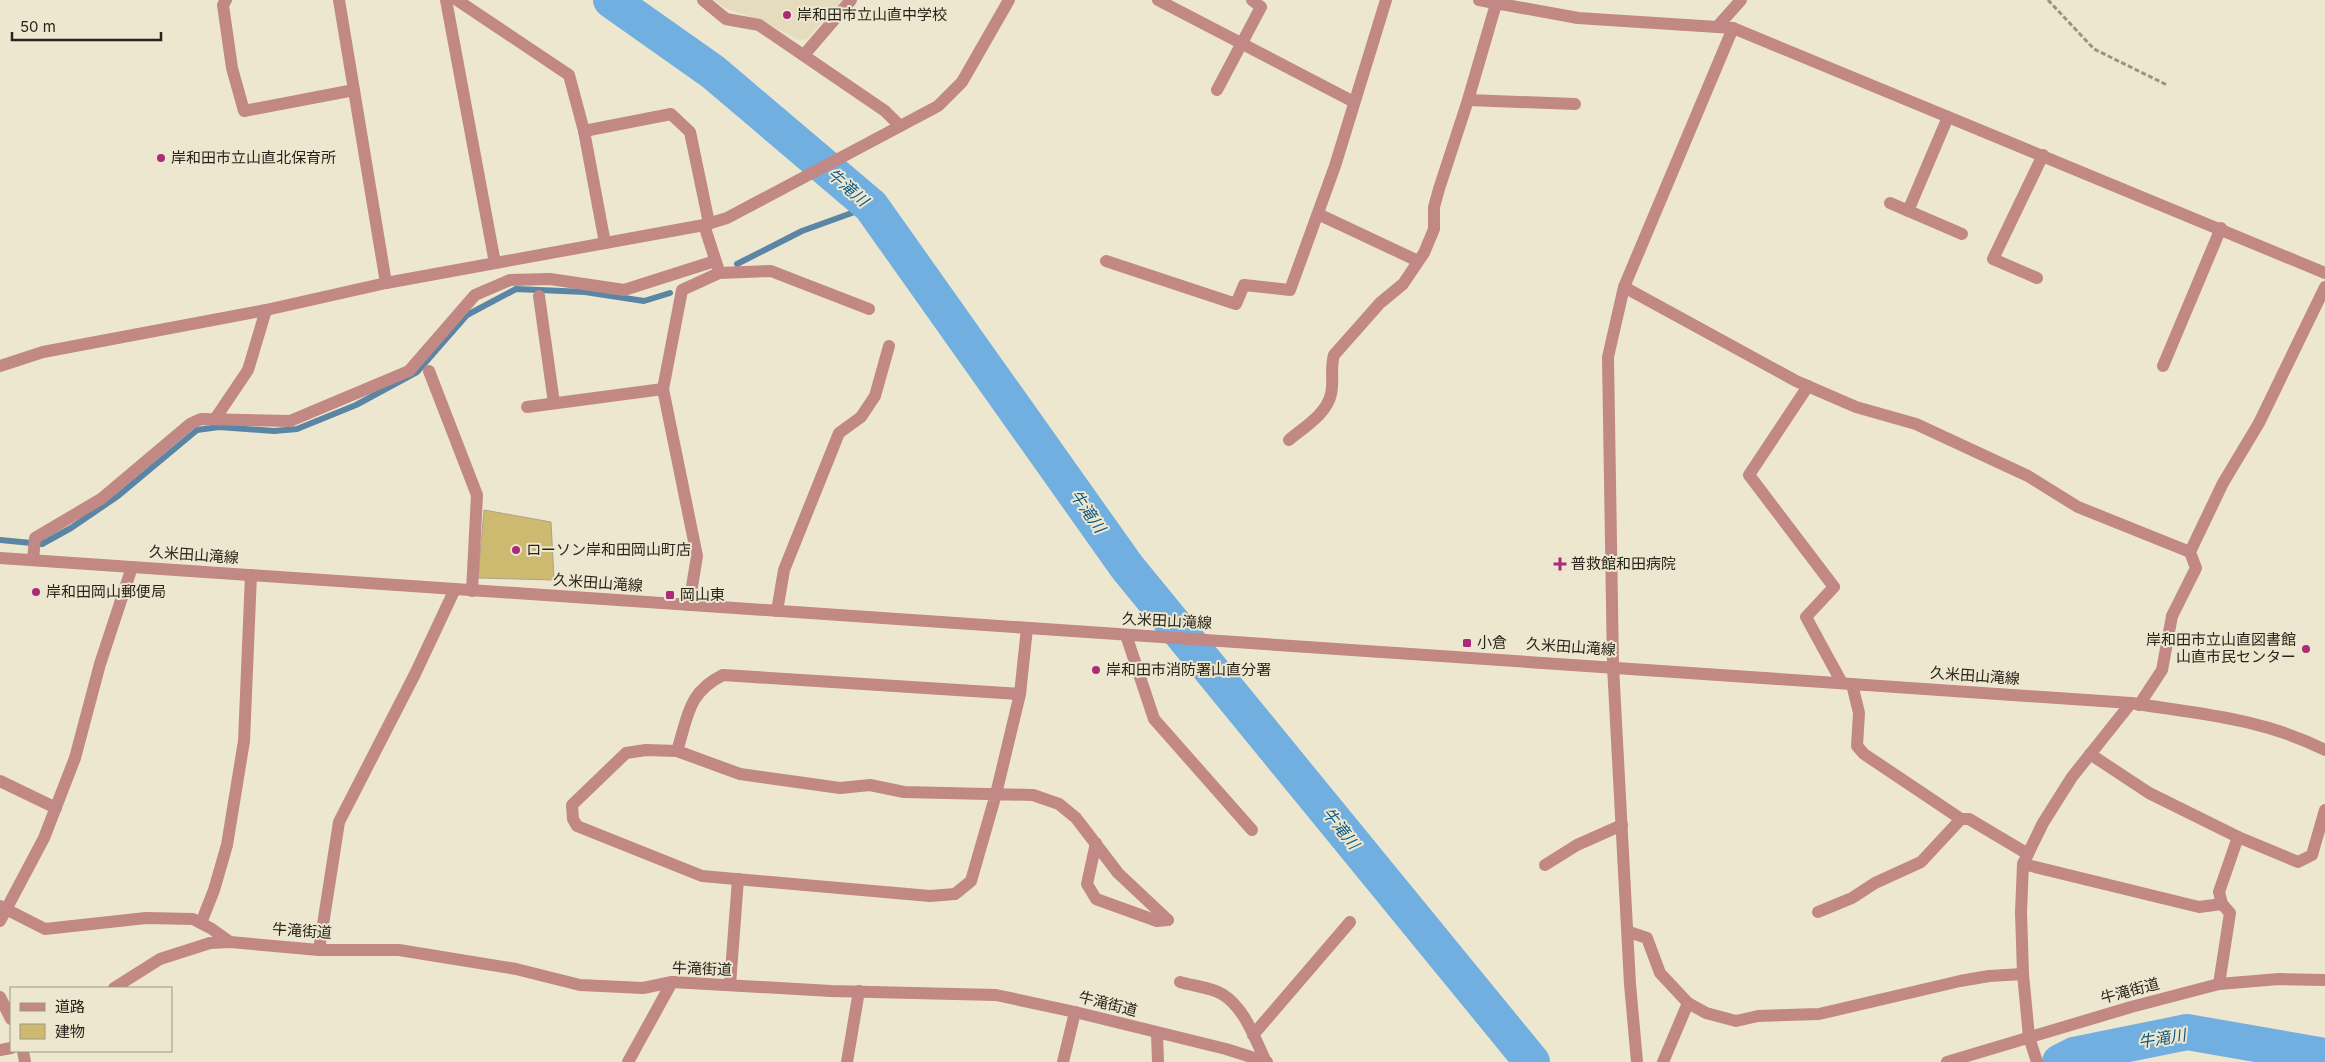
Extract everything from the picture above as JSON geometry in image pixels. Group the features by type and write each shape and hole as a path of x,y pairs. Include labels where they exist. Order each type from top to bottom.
{"street":[{"path":"226,0 223,4 232,68 244,111 354,90"},
{"path":"339,0 386,283"},
{"path":"446,0 494,263"},
{"path":"457,0 569,75 584,131 605,243"},
{"path":"703,0 726,19 759,25 885,110 900,126"},
{"path":"804,55 851,0"},
{"path":"0,366 44,352 266,310 386,283 707,224 727,218 938,106 962,82 1009,0"},
{"path":"1158,0 1354,102"},
{"path":"1217,90 1261,8 1252,0"},
{"path":"1106,261 1236,304 1244,285 1290,290 1335,166 1386,0"},
{"path":"1480,0 1496,4 1517,4 1578,18 1732,28 2221,228 2325,273"},
{"path":"1717,27 1741,0"},
{"path":"1289,440 1322,412 1331,396 1331,363 1334,354 1380,303 1403,284 1418,261 1434,229 1434,207 1438,189 1468,100 1496,4"},
{"path":"1637,1062 1630,984 1613,666 1608,357 1624,287 1732,28"},
{"path":"1468,100 1575,104"},
{"path":"584,131 671,114 690,132 717,267"},
{"path":"1908,210 1948,117"},
{"path":"2037,278 1993,259 2043,155"},
{"path":"1890,203 1962,234"},
{"path":"1318,214 1418,261"},
{"path":"2164,366 2221,228"},
{"path":"689,605 697,556 663,389 682,290 717,267"},
{"path":"34,549 101,499 190,424 201,419 290,421 409,371 475,295 510,280 550,279 624,290 717,267 771,271 868,309"},
{"path":"1624,287 1808,386 1856,407 1916,424 2028,476 2078,506 2190,552"},
{"path":"2037,1062 2030,1041 2023,974 2021,912 2026,859 2042,823 2072,778 2090,754 2135,704 2162,670 2172,616 2196,568 2190,552 2224,483 2259,424 2325,287"},
{"path":"539,296 554,403"},
{"path":"215,419 248,370 266,310"},
{"path":"778,611 784,570 839,433 861,417 875,396 888,346"},
{"path":"429,371 477,496 472,590"},
{"path":"1808,386 1749,475 1834,587 1806,617 1847,683 1859,713 1857,746 1864,754 1962,819"},
{"path":"527,407 663,389"},
{"name":"久米田山滝線","path":"0,558 34,549 132,567 1613,666 2135,704 2234,718 2285,734 2325,750"},
{"path":"0,920 3,907 44,838 75,758 100,664 132,567"},
{"path":"201,923 214,890 227,845 244,741 251,575"},
{"path":"319,950 339,822 415,674 455,589"},
{"path":"1027,628 1020,694 996,794 971,881 955,894 930,896 702,876 577,826 573,819 572,805 626,753 646,750 677,751 740,774 840,788 870,784 904,792 996,794 1033,795 1059,804 1076,818 1096,843 1118,873 1168,920 1157,921 1096,899 1087,884 1096,843"},
{"path":"1131,635 1154,719 1252,830"},
{"path":"677,751 695,696 707,683 723,675 1020,694"},
{"path":"2090,754 2149,793 2238,837 2298,862 2312,855 2325,810"},
{"path":"0,781 56,808"},
{"path":"1818,912 1852,898 1875,883 1921,862 1962,819 1969,818 2026,859 2199,907 2222,904"},
{"path":"1545,865 1578,845 1622,825"},
{"path":"2219,984 2230,913 2222,904 2219,892 2238,837"},
{"path":"730,986 738,879"},
{"path":"3,907 45,929 146,918 193,919 230,942"},
{"path":"1253,1035 1350,922"},
{"path":"1628,932 1647,938 1660,973 1688,1003 1706,1013 1736,1021 1758,1016 1819,1014 1960,981 1989,976 2023,974"},
{"name":"牛滝街道","path":"116,987 160,959 210,943 230,942 319,950 399,950 516,969 580,985 643,988 672,982 730,986 996,995 1075,1012 1226,1049 1267,1062"},
{"name":"牛滝街道","path":"1948,1062 2030,1041 2131,1007 2219,984 2279,979 2325,980"},
{"path":"628,1062 672,982"},
{"path":"1180,982 1220,993 1231,1001 1242,1013 1267,1062"},
{"path":"847,1062 859,991"},
{"path":"0,997 10,1017"},
{"path":"1663,1062 1688,1003"},
{"path":"1063,1062 1075,1012"},
{"path":"1157,1033 1158,1062"}],"path":[{"path":"2048,0 2094,49 2167,85"}],"shaded area":[{"name":"岸和田市立山直中学校","path":"714,0 843,0 807,39 799,40 763,21 727,9"}],"building":[{"name":"ローソン岸和田岡山町店","path":"484,510 551,522 554,580 478,578"}],"waterway":[{"name":"牛滝川","path":"611,0 713,72 871,206 1127,567 1532,1062"},
{"path":"737,264 802,231 871,206"},
{"path":"0,540 42,544 71,528 118,496 197,430 219,427 274,431 297,429 356,405 417,372 467,315 516,289 585,292 644,301 670,293"},
{"name":"牛滝川","path":"2060,1062 2074,1055 2187,1032 2325,1056"}],"place":[{"name":"岸和田市立山直中学校","path":"787,15"},
{"name":"岸和田市立山直北保育所","path":"161,158"},
{"name":"ローソン岸和田岡山町店","path":"516,550"},
{"name":"普救館和田病院","path":"1560,564"},
{"name":"岸和田岡山郵便局","path":"36,592"},
{"name":"岡山東","path":"670,595"},
{"name":"小倉","path":"1467,643"},
{"name":"岸和田市立山直図書館 山直市民センター","path":"2306,649"},
{"name":"岸和田市消防署山直分署","path":"1096,670"}]}
